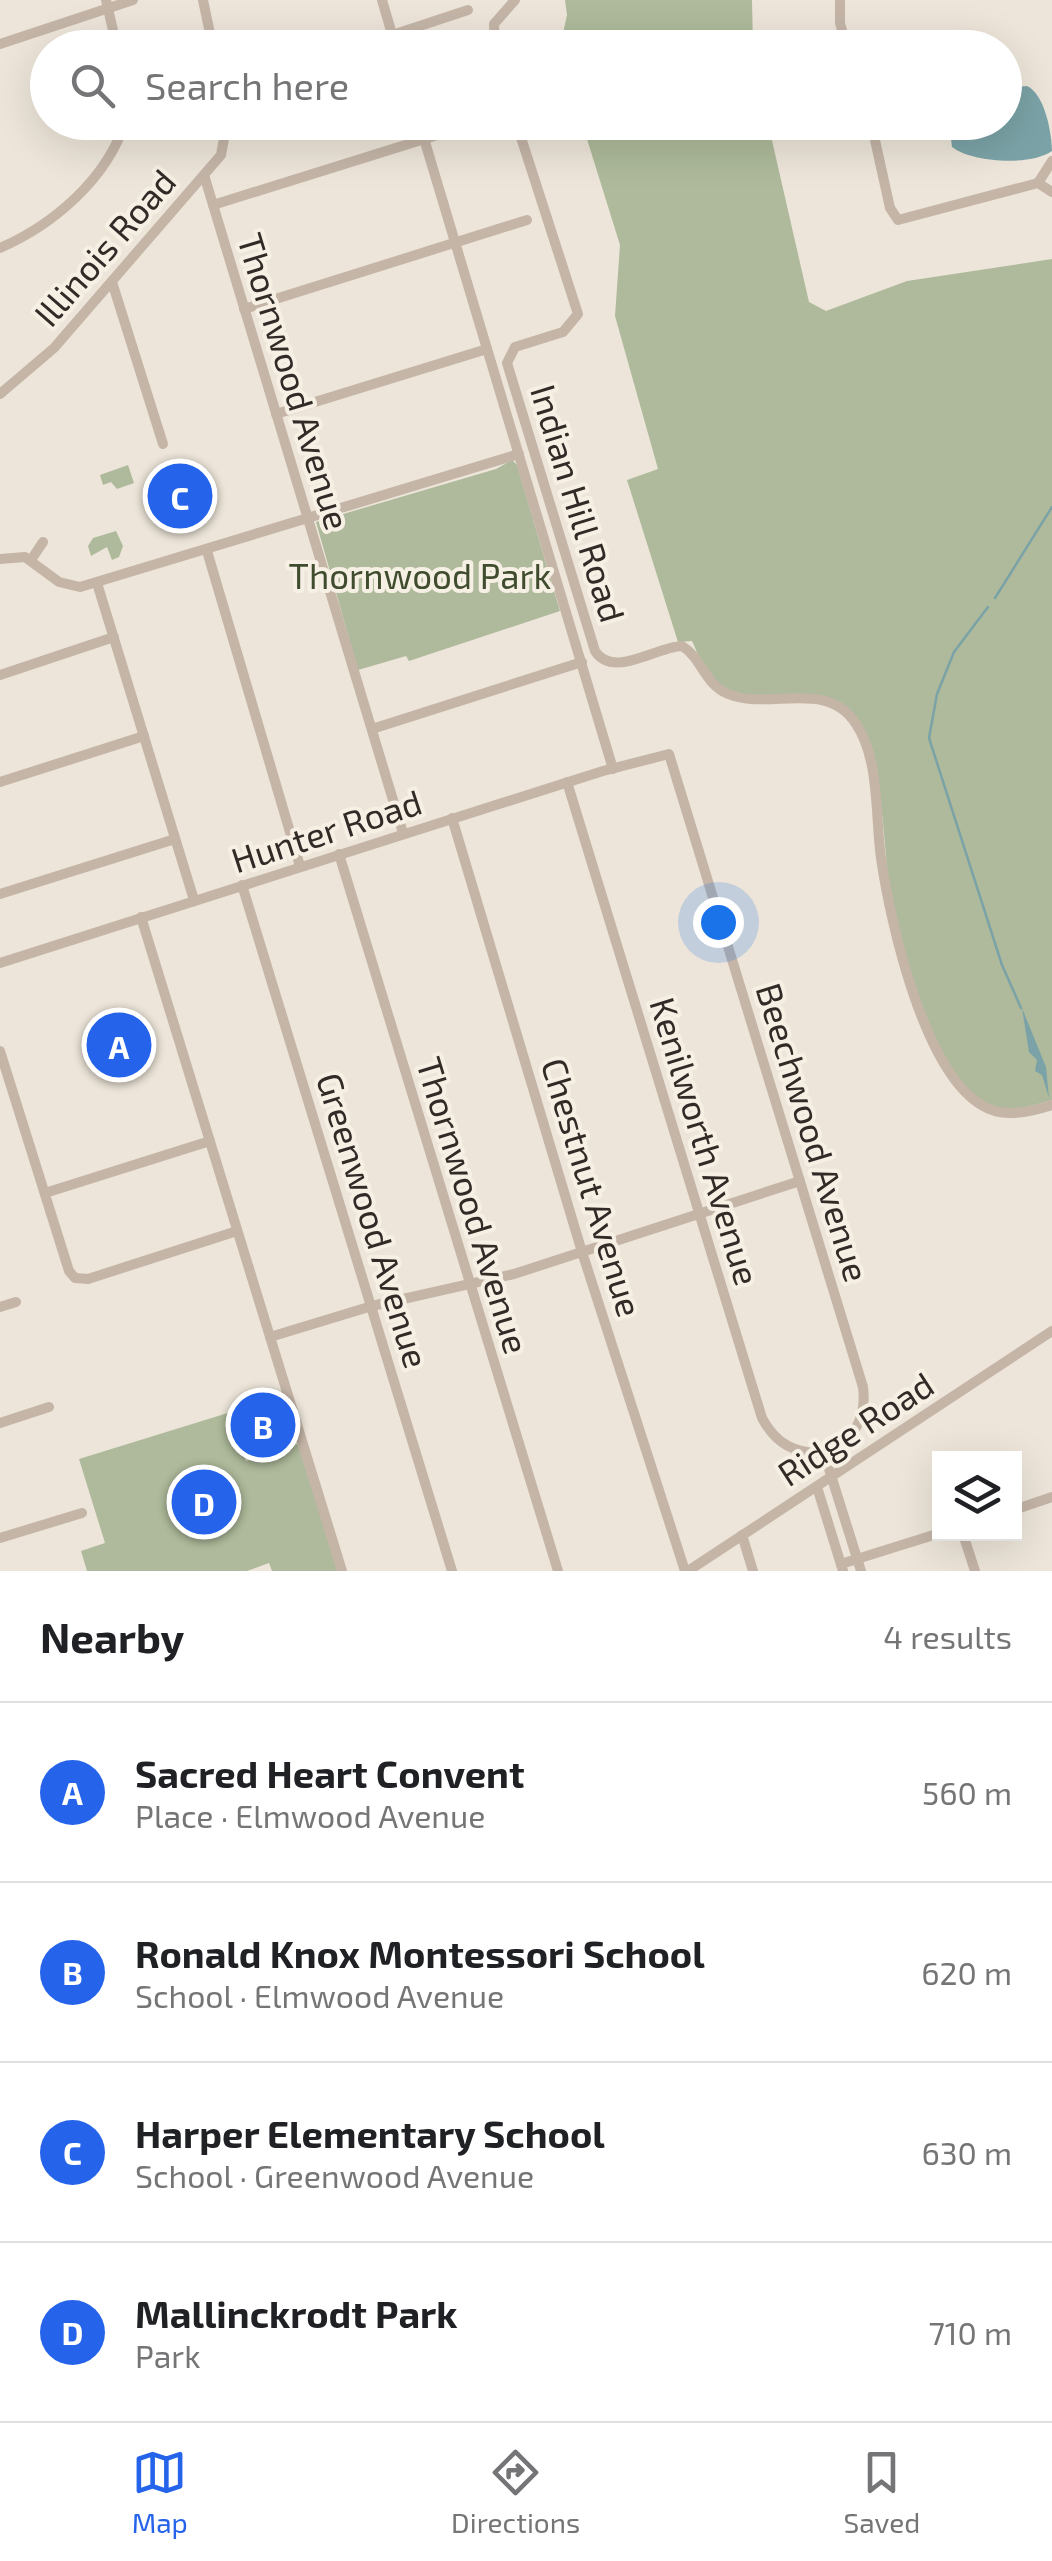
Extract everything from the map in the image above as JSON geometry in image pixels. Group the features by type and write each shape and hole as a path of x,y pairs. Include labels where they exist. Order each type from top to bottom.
{"street":[{"path":"37,30 107,4 133,0"},
{"path":"203,0 209,30"},
{"path":"382,0 391,30"},
{"path":"494,30 494,24 514,0"},
{"path":"840,0 842,30"},
{"path":"107,4 113,30"},
{"path":"407,30 468,10"},
{"path":"0,44 30,33"},
{"path":"0,248 48,220 79,192 110,156 117,140"},
{"name":"Illinois Road","path":"0,394 54,348 204,175 226,146 226,140"},
{"path":"213,205 424,140 612,769"},
{"name":"Indian Hill Road","path":"522,140 578,314 564,332 515,347 507,363 596,651 603,661 614,664 682,646 713,686 735,696 816,698 846,711 867,749 894,919 938,1053 967,1093 992,1111 1023,1112 1052,1105"},
{"path":"875,140 890,208 898,220 1038,184 1052,192"},
{"path":"1038,184 1052,161"},
{"name":"Thornwood Avenue","path":"204,175 403,834"},
{"path":"244,310 528,220"},
{"path":"112,282 163,444"},
{"path":"276,414 487,348"},
{"path":"0,560 31,560 68,586 98,583 519,454"},
{"path":"31,560 42,542"},
{"path":"207,551 300,866"},
{"path":"98,583 194,900"},
{"path":"0,674 114,638"},
{"path":"372,729 582,662"},
{"path":"0,782 144,736"},
{"name":"Hunter Road","path":"0,963 567,782 669,754"},
{"name":"Beechwood Avenue","path":"669,754 865,1400 862,1419 853,1434 824,1453"},
{"name":"Kenilworth Avenue","path":"567,782 762,1418 782,1444 802,1452 824,1453"},
{"name":"Chestnut Avenue","path":"452,818 582,1252 686,1571"},
{"path":"0,894 175,838"},
{"name":"Thornwood Avenue","path":"339,854 558,1571"},
{"name":"Greenwood Avenue","path":"242,885 452,1571"},
{"path":"142,917 342,1571"},
{"path":"0,1051 69,1271 79,1279 238,1231"},
{"path":"45,1193 210,1141"},
{"path":"270,1338 372,1306 582,1252 800,1181"},
{"path":"0,1307 16,1302"},
{"name":"Ridge Road","path":"686,1571 1052,1331"},
{"path":"0,1423 49,1408"},
{"path":"824,1453 859,1565"},
{"path":"817,1487 842,1568 932,1537"},
{"path":"1022,1507 1052,1498"},
{"path":"0,1538 82,1513"},
{"path":"742,1535 754,1571"},
{"path":"965,1541 974,1571"}],"green space":[{"path":"565,0 752,0 753,30 564,30"},
{"path":"587,140 772,140 809,302 826,311 907,281 1052,259 1052,1100 1016,1109 993,1107 973,1096 955,1076 940,1048 904,953 889,884 876,776 855,723 837,703 818,695 755,699 734,695 710,677 692,641 678,642 627,480 658,469 615,316 620,245"},
{"name":"Thornwood Park","path":"512,460 517,465 560,611 409,661 406,656 358,670 316,522 496,469"},
{"path":"128,465 134,483 117,489 111,482 103,485 100,475"},
{"path":"116,531 123,546 119,557 112,560 107,547 91,556 88,546 93,538"},
{"path":"231,1412 246,1461 298,1444 338,1571 272,1571 269,1563 247,1571 87,1571 81,1551 105,1543 79,1459"}],"water":[{"path":"1022,86 1033,90 1043,106 1052,151 1030,159 1002,161 952,147 951,140 1022,140"},
{"path":"1022,1008 1046,1067 1049,1098 1042,1075 1035,1071 1037,1060 1029,1052"}],"waterway":[{"path":"995,598 1052,507"},
{"path":"988,607 954,652 937,694 929,738 1002,965 1021,1008"}],"place":[{"name":"Harper Elementary School","path":"180,496"},
{"name":"Sacred Heart Convent","path":"119,1045"},
{"name":"Ronald Knox Montessori School","path":"263,1425"},
{"name":"Mallinckrodt Park","path":"204,1502"}]}
